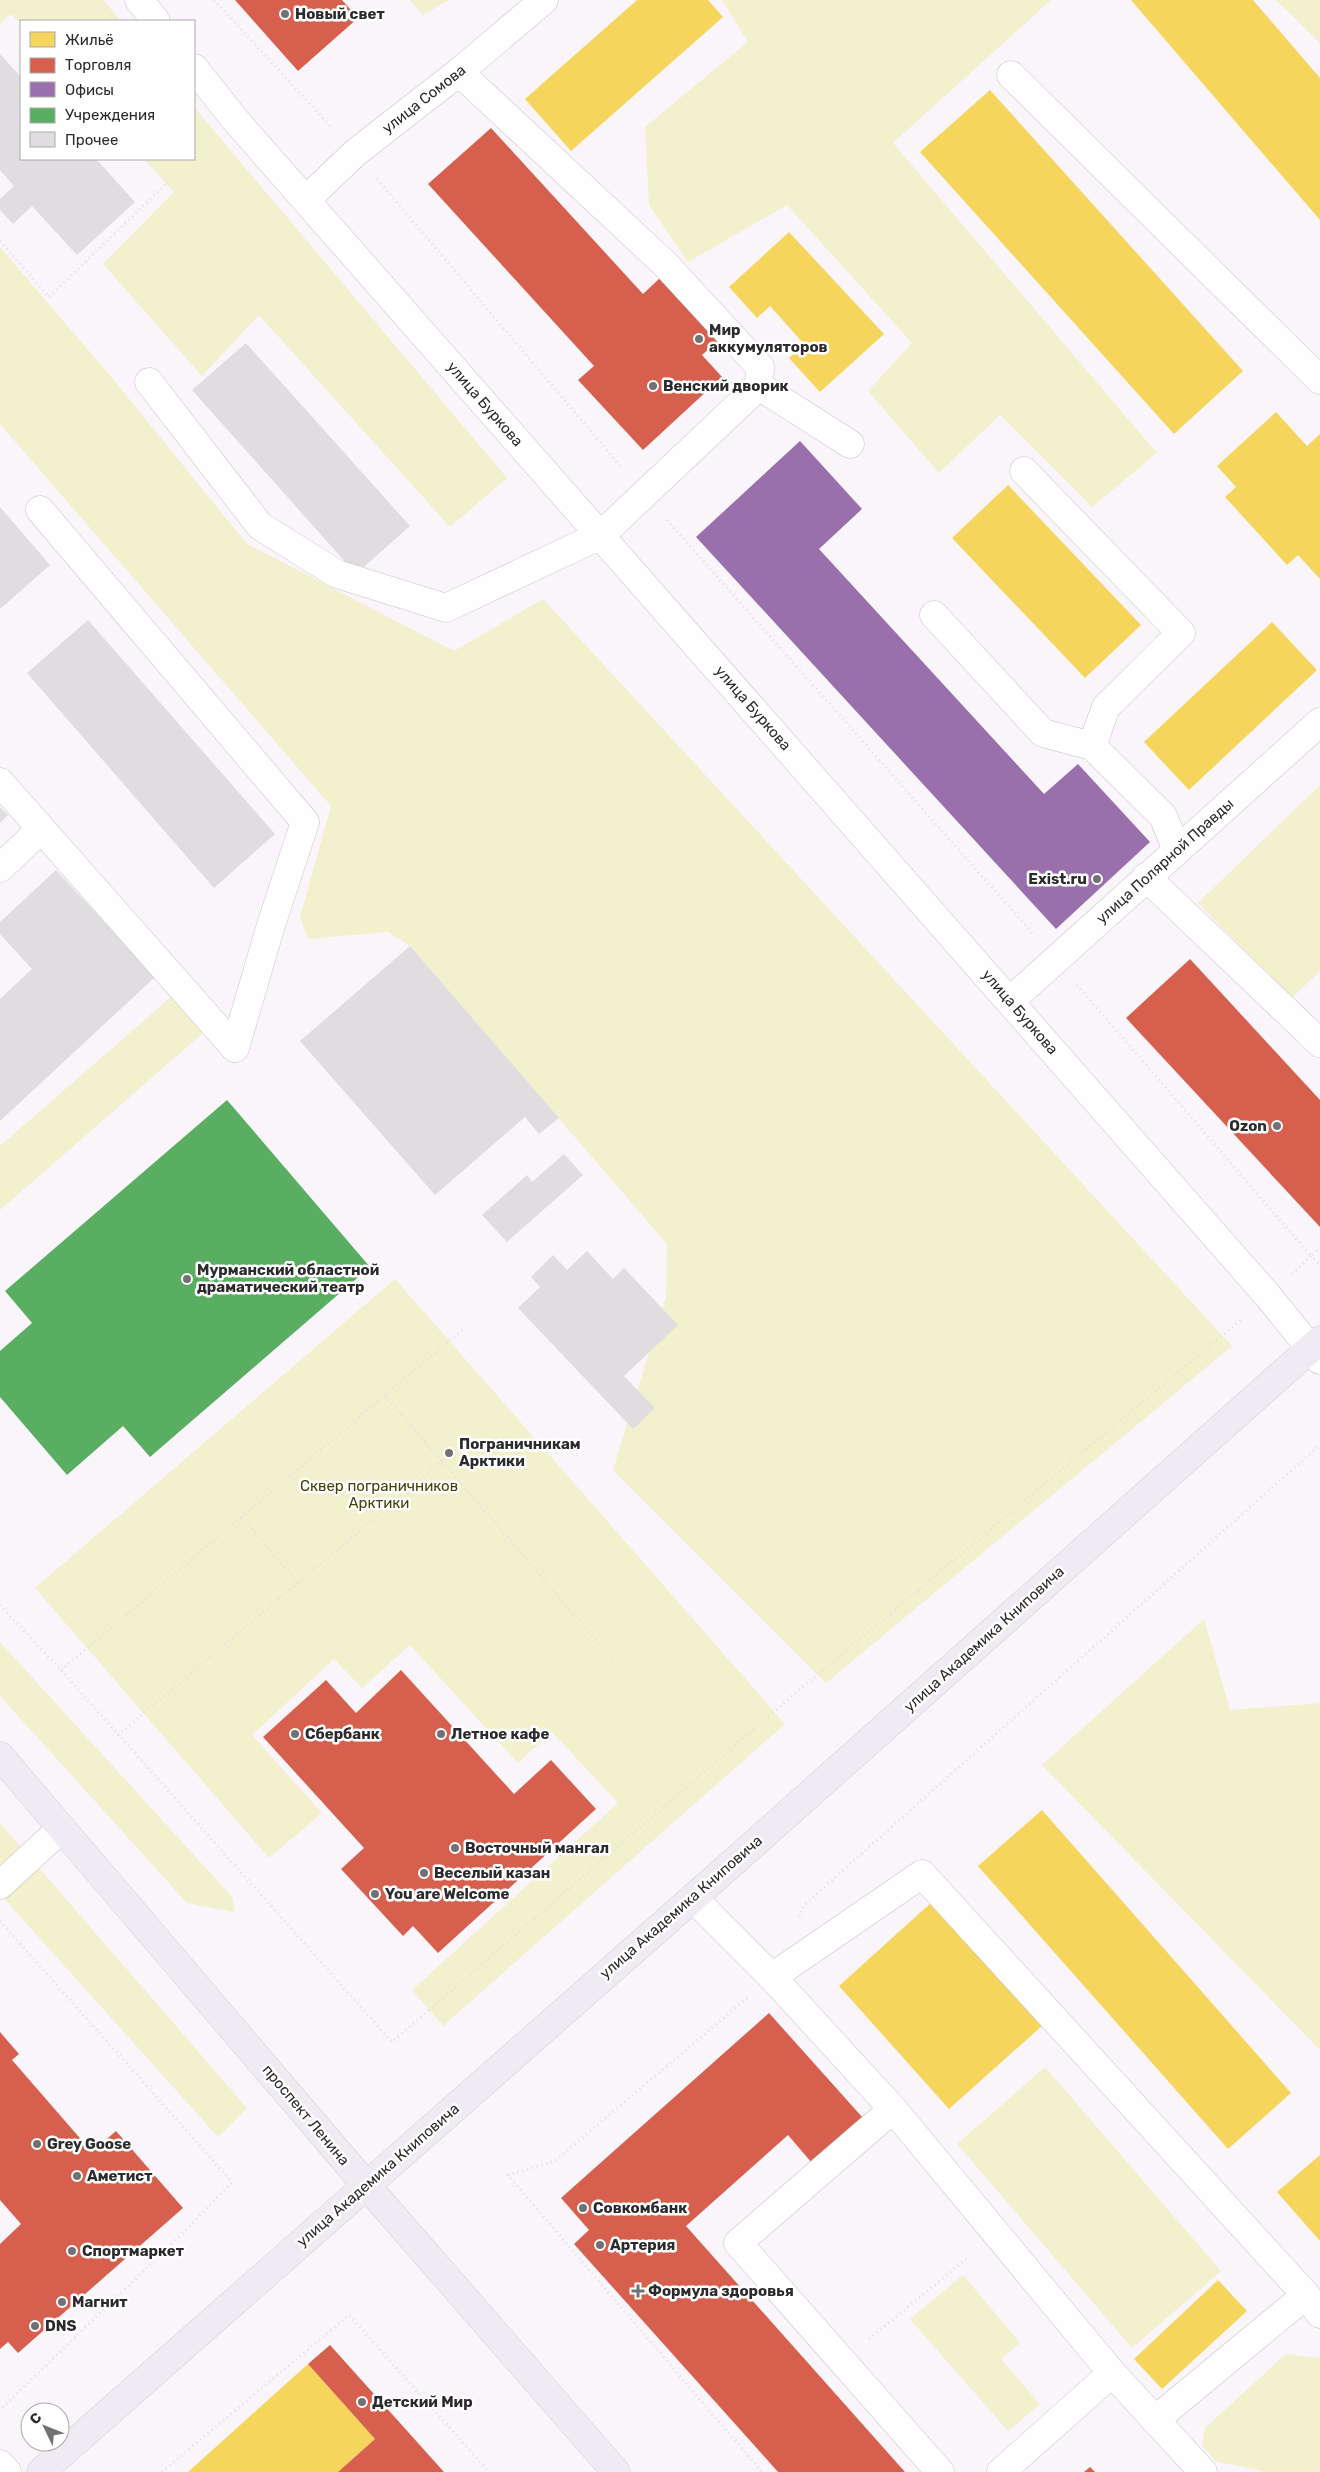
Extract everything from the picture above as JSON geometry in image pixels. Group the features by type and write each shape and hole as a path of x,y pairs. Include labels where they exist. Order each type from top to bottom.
{"main road":[{"name":"улица Академика Книповича","path":"53,2468 366,2185 1317,1349"},
{"name":"проспект Ленина","path":"0,1756 366,2185 616,2472"}],"street":[{"path":"139,0 155,20"},
{"name":"улица Сомова","path":"306,200 355,153 459,72 544,0"},
{"name":"улица Буркова","path":"195,69 237,122 1268,1296 1317,1349"},
{"path":"149,382 260,526 337,574 446,608 601,535 759,386 760,367 666,265 459,72"},
{"path":"1011,75 1320,380"},
{"path":"759,386 850,444"},
{"path":"1024,471 1181,633 1106,707 1092,746"},
{"path":"0,782 235,1048 271,925 305,822 40,510"},
{"path":"934,615 1042,733 1092,746 1163,816 1177,850"},
{"name":"улица Полярной Правды","path":"1010,1001 1320,722"},
{"path":"0,868 41,829"},
{"path":"1146,877 1320,1043"},
{"path":"0,1885 62,1828"},
{"path":"772,1977 922,1874 1313,2305 1155,2420"},
{"path":"692,1898 772,1977 893,2109 1112,2373 1203,2472"},
{"path":"893,2109 738,2243 940,2472"},
{"path":"1001,2472 1112,2373"},
{"path":"0,2464 7,2472"}],"path":[{"path":"214,0 355,153 644,493 1055,960 1311,1256 1320,1248"},
{"path":"0,241 49,296 166,184"},
{"path":"0,1605 61,1670 392,2042 786,1701 1268,1296"},
{"path":"61,1670 462,1330"},
{"path":"385,1396 612,1659"},
{"path":"796,1924 803,1906 1320,1445"},
{"path":"118,1735 442,1461"},
{"path":"242,1517 298,1584"},
{"path":"0,1921 232,2182 191,2225 0,2410"},
{"path":"762,2472 508,2175 555,2161 772,1977"},
{"path":"841,2362 996,2234"},
{"path":"162,2472 348,2315 489,2472"}],"green space":[{"path":"0,0 103,0 120,20 20,20 20,23 11,14 0,24"},
{"path":"410,0 449,0 423,15"},
{"path":"722,0 1051,0 893,143 1157,453 1092,507 1000,415 939,473 868,391 912,343 787,205 688,262 649,205 645,127 748,42"},
{"path":"1276,0 1320,0 1320,43"},
{"path":"195,108 507,478 450,527 259,315 202,376 103,264 174,192 145,160 195,160"},
{"path":"0,247 108,373 247,544 454,651 543,599 1232,1346 826,1683 613,1470 666,1297 667,1244 410,946 388,932 308,939 300,917 331,806 0,424"},
{"path":"1320,785 1320,971 1291,999 1198,903"},
{"path":"171,997 203,1033 0,1210 0,1146"},
{"name":"Сквер пограничников Арктики","path":"395,1279 785,1724 443,2026 412,1990 618,1803 552,1732 518,1763 410,1645 362,1688 334,1659 252,1735 322,1813 269,1858 35,1588"},
{"path":"1204,1619 1230,1710 1320,1703 1320,2050 1042,1765"},
{"path":"0,1642 232,1897 235,1912 187,1903 0,1696"},
{"path":"0,1823 247,2108 218,2137 0,1894"},
{"path":"1045,2067 1221,2271 1132,2348 957,2144"},
{"path":"963,2275 1020,2343 1001,2359 1040,2404 1008,2431 910,2319"},
{"path":"1286,2354 1320,2358 1320,2472 1267,2472 1215,2461 1202,2445 1205,2428"}],"building: Жильё":[{"path":"637,0 708,0 723,17 571,151 525,99"},
{"path":"1131,0 1253,0 1320,78 1320,220"},
{"path":"990,90 1243,371 1174,434 920,152"},
{"path":"789,232 884,334 820,392 789,358 804,344 770,306 757,318 729,287"},
{"path":"1276,412 1307,446 1320,434 1320,579 1298,555 1287,565 1225,497 1236,487 1217,466"},
{"path":"1008,485 1141,625 1085,678 952,538"},
{"path":"1272,622 1317,670 1189,790 1144,742"},
{"path":"1042,1810 1291,2093 1228,2149 978,1866"},
{"path":"933,1901 1043,2025 949,2109 839,1986"},
{"path":"1320,2155 1320,2241 1277,2192"},
{"path":"1218,2280 1247,2311 1162,2389 1134,2359"},
{"path":"308,2364 375,2439 338,2472 188,2472"}],"building: Торговля":[{"path":"235,0 342,0 358,18 298,71"},
{"path":"491,128 643,294 660,278 718,341 702,355 722,377 643,450 578,380 594,366 428,184"},
{"path":"1190,959 1320,1100 1320,1227 1126,1018"},
{"path":"401,1670 514,1794 551,1760 596,1809 438,1953 413,1926 403,1936 341,1869 364,1848 263,1737 326,1680 356,1713"},
{"path":"769,2013 863,2118 812,2163 788,2135 686,2226 905,2472 778,2472 574,2244 589,2230 561,2198"},
{"name":"Аметист","path":"0,2032 19,2054 12,2060 92,2152 116,2131 183,2208 18,2353 8,2342 0,2349 0,2244 21,2224 0,2200"},
{"name":"Детский Мир","path":"330,2345 444,2472 338,2472 375,2439 308,2364"},
{"path":"1090,2467 1095,2472 1084,2472"}],"building: Офисы":[{"path":"800,441 862,509 819,549 1044,794 1078,764 1150,842 1056,929 696,537"}],"building: Учреждения":[{"name":"Мурманский областной драматический театр","path":"227,1100 370,1267 150,1457 123,1426 67,1475 0,1397 0,1351 32,1323 5,1291"}],"building: Прочее":[{"path":"0,54 20,76 20,160 97,160 135,202 77,255 32,206 13,224 0,210 0,199 14,186 0,170"},
{"path":"246,343 410,526 356,574 192,390"},
{"path":"0,507 50,565 0,609"},
{"path":"88,620 275,834 214,888 27,673"},
{"path":"0,807 8,815 0,823"},
{"path":"56,870 155,977 0,1121 0,999 32,969 0,934 0,922"},
{"path":"410,946 559,1118 539,1134 525,1117 435,1195 300,1041"},
{"path":"564,1154 583,1175 507,1242 482,1215 527,1175 532,1182"},
{"path":"587,1251 613,1279 624,1268 678,1325 624,1376 655,1408 633,1429 518,1308 540,1287 531,1277 553,1255 567,1270"}],"place":[{"name":"Новый свет","path":"285,14"},
{"name":"Мир аккумуляторов","path":"699,339"},
{"name":"Венский дворик","path":"653,386"},
{"name":"Exist.ru","path":"1097,879"},
{"name":"Ozon","path":"1277,1126"},
{"name":"Мурманский областной драматический театр","path":"187,1279"},
{"name":"Пограничникам Арктики","path":"449,1453"},
{"name":"Сбербанк","path":"295,1734"},
{"name":"Летное кафе","path":"441,1734"},
{"name":"Восточный мангал","path":"455,1848"},
{"name":"Веселый казан","path":"424,1873"},
{"name":"You are Welcome","path":"375,1894"},
{"name":"Grey Goose","path":"37,2144"},
{"name":"Аметист","path":"77,2176"},
{"name":"Совкомбанк","path":"583,2208"},
{"name":"Артерия","path":"600,2245"},
{"name":"Спортмаркет","path":"72,2251"},
{"name":"Формула здоровья","path":"638,2291"},
{"name":"Магнит","path":"62,2302"},
{"name":"DNS","path":"35,2326"},
{"name":"Детский Мир","path":"362,2402"}]}
